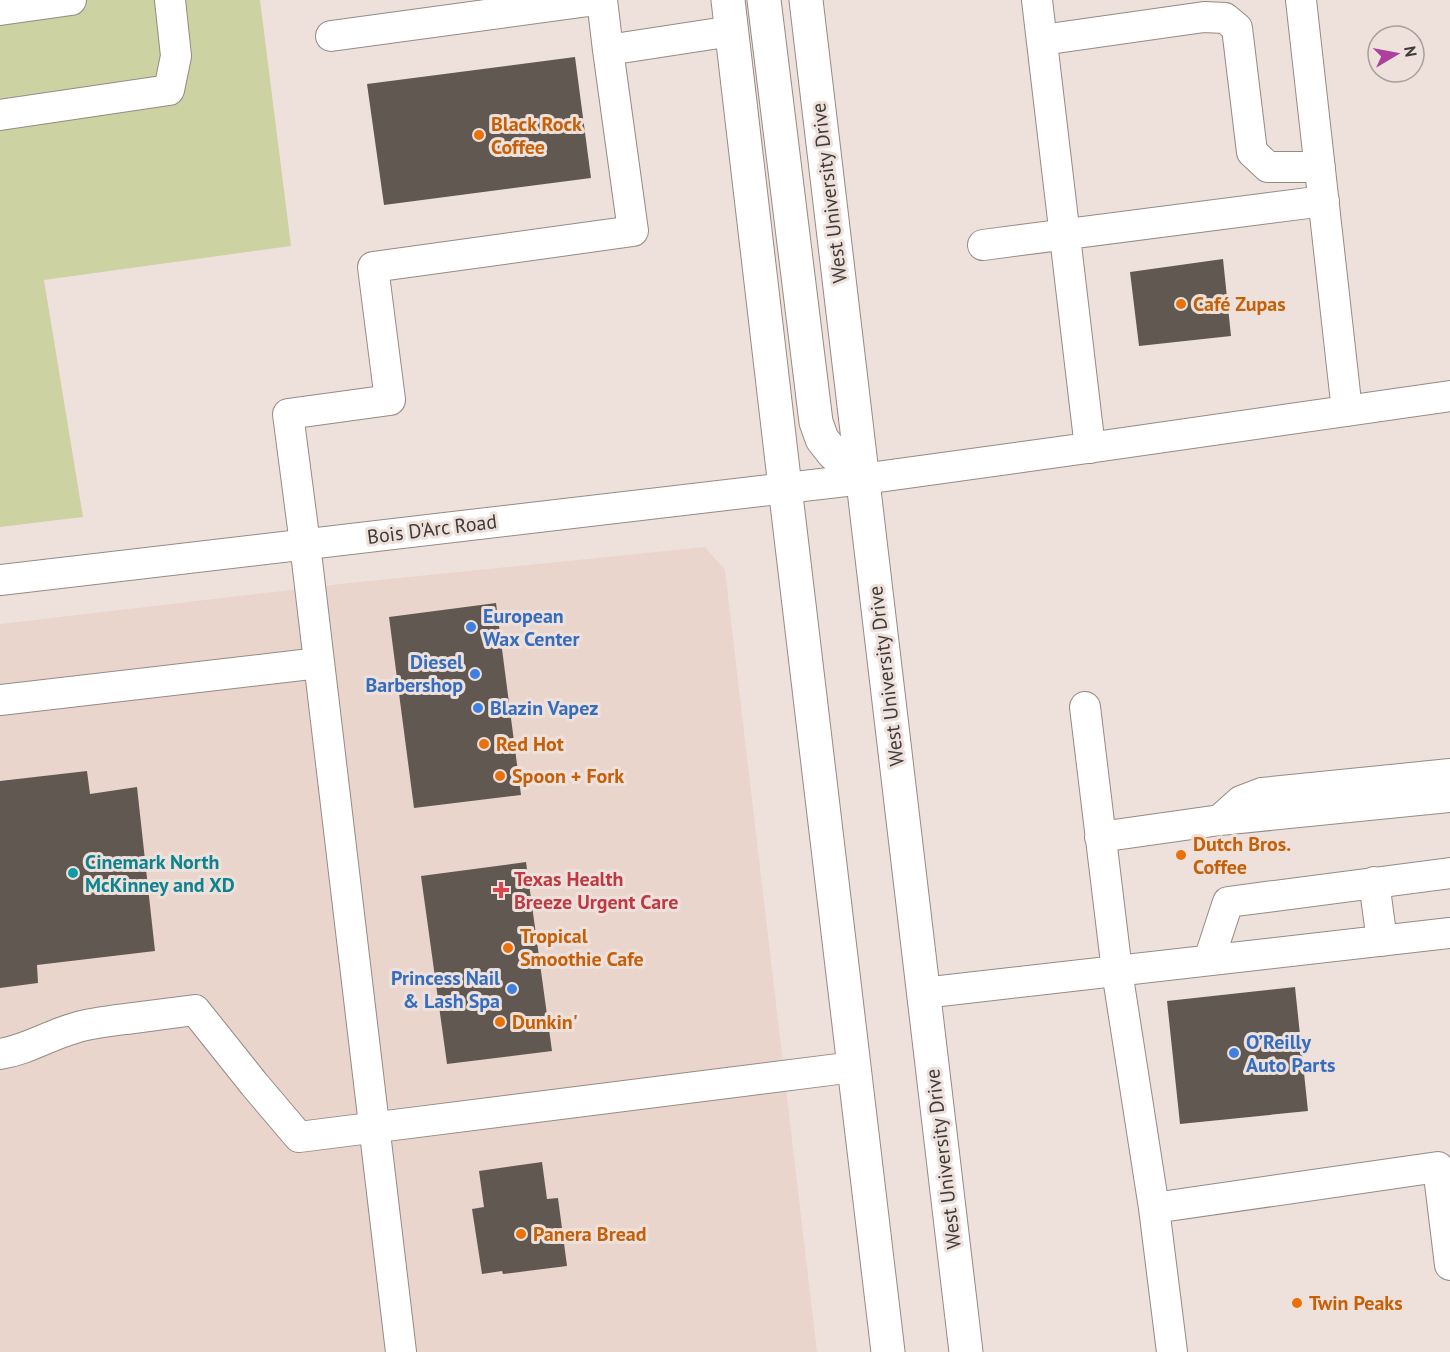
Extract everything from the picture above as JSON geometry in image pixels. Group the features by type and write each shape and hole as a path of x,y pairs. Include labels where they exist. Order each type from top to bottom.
{"highway":[{"path":"764,0 816,422 822,439 833,453 863,479"},
{"name":"West University Drive","path":"806,0 966,1352"},
{"path":"730,16 888,1352"}],"street":[{"path":"0,10 72,0"},
{"path":"0,115 169,90 176,56 170,0"},
{"path":"331,36 596,0"},
{"path":"401,1352 288,414 390,400 374,267 633,231 602,0"},
{"path":"1037,0 1090,448"},
{"path":"1301,0 1347,411"},
{"path":"609,50 730,16"},
{"path":"1042,40 1204,17 1225,18 1237,28 1252,152 1268,167 1320,167"},
{"path":"983,245 1324,201"},
{"name":"Bois D'Arc Road","path":"0,580 863,479 1450,396"},
{"path":"0,700 319,663"},
{"path":"1085,707 1118,971 1154,1208 1172,1352"},
{"path":"1220,820 1241,801 1262,793 1450,774"},
{"path":"1100,837 1220,820 1450,797"},
{"path":"1209,960 1228,902 1450,873"},
{"path":"1374,882 1382,941"},
{"path":"923,993 1450,933"},
{"path":"0,1054 13,1053 33,1046 55,1034 96,1023 195,1010 299,1137 854,1067"},
{"path":"1154,1208 1444,1166 1450,1265"}],"shaded area":[{"path":"705,547 725,570 817,1352 0,1352 0,624 349,583"}],"green space":[{"path":"0,0 260,0 291,246 44,280 83,517 0,527"}],"building":[{"path":"575,57 591,178 384,205 367,84"},
{"name":"Café Zupas","path":"1223,259 1231,336 1139,346 1130,272"},
{"path":"496,603 521,795 414,808 389,617"},
{"name":"Cinemark North McKinney and XD","path":"87,771 90,794 137,787 155,951 37,965 38,983 0,988 0,781"},
{"path":"526,862 552,1051 447,1064 421,876"},
{"path":"1295,987 1308,1111 1180,1124 1167,1001"},
{"path":"542,1162 547,1199 558,1198 567,1266 503,1274 502,1271 482,1274 472,1209 484,1207 479,1171"}],"place":[{"name":"Black Rock Coffee","path":"479,135"},
{"name":"Café Zupas","path":"1181,304"},
{"name":"European Wax Center","path":"471,627"},
{"name":"Diesel Barbershop","path":"475,674"},
{"name":"Blazin Vapez","path":"478,708"},
{"name":"Red Hot","path":"484,744"},
{"name":"Spoon + Fork","path":"500,776"},
{"name":"Dutch Bros. Coffee","path":"1181,855"},
{"name":"Cinemark North McKinney and XD","path":"73,873"},
{"name":"Texas Health Breeze Urgent Care","path":"501,890"},
{"name":"Tropical Smoothie Cafe","path":"508,948"},
{"name":"Princess Nail & Lash Spa","path":"512,989"},
{"name":"Dunkin'","path":"500,1022"},
{"name":"O’Reilly Auto Parts","path":"1234,1053"},
{"name":"Panera Bread","path":"521,1234"},
{"name":"Twin Peaks","path":"1297,1303"}]}
